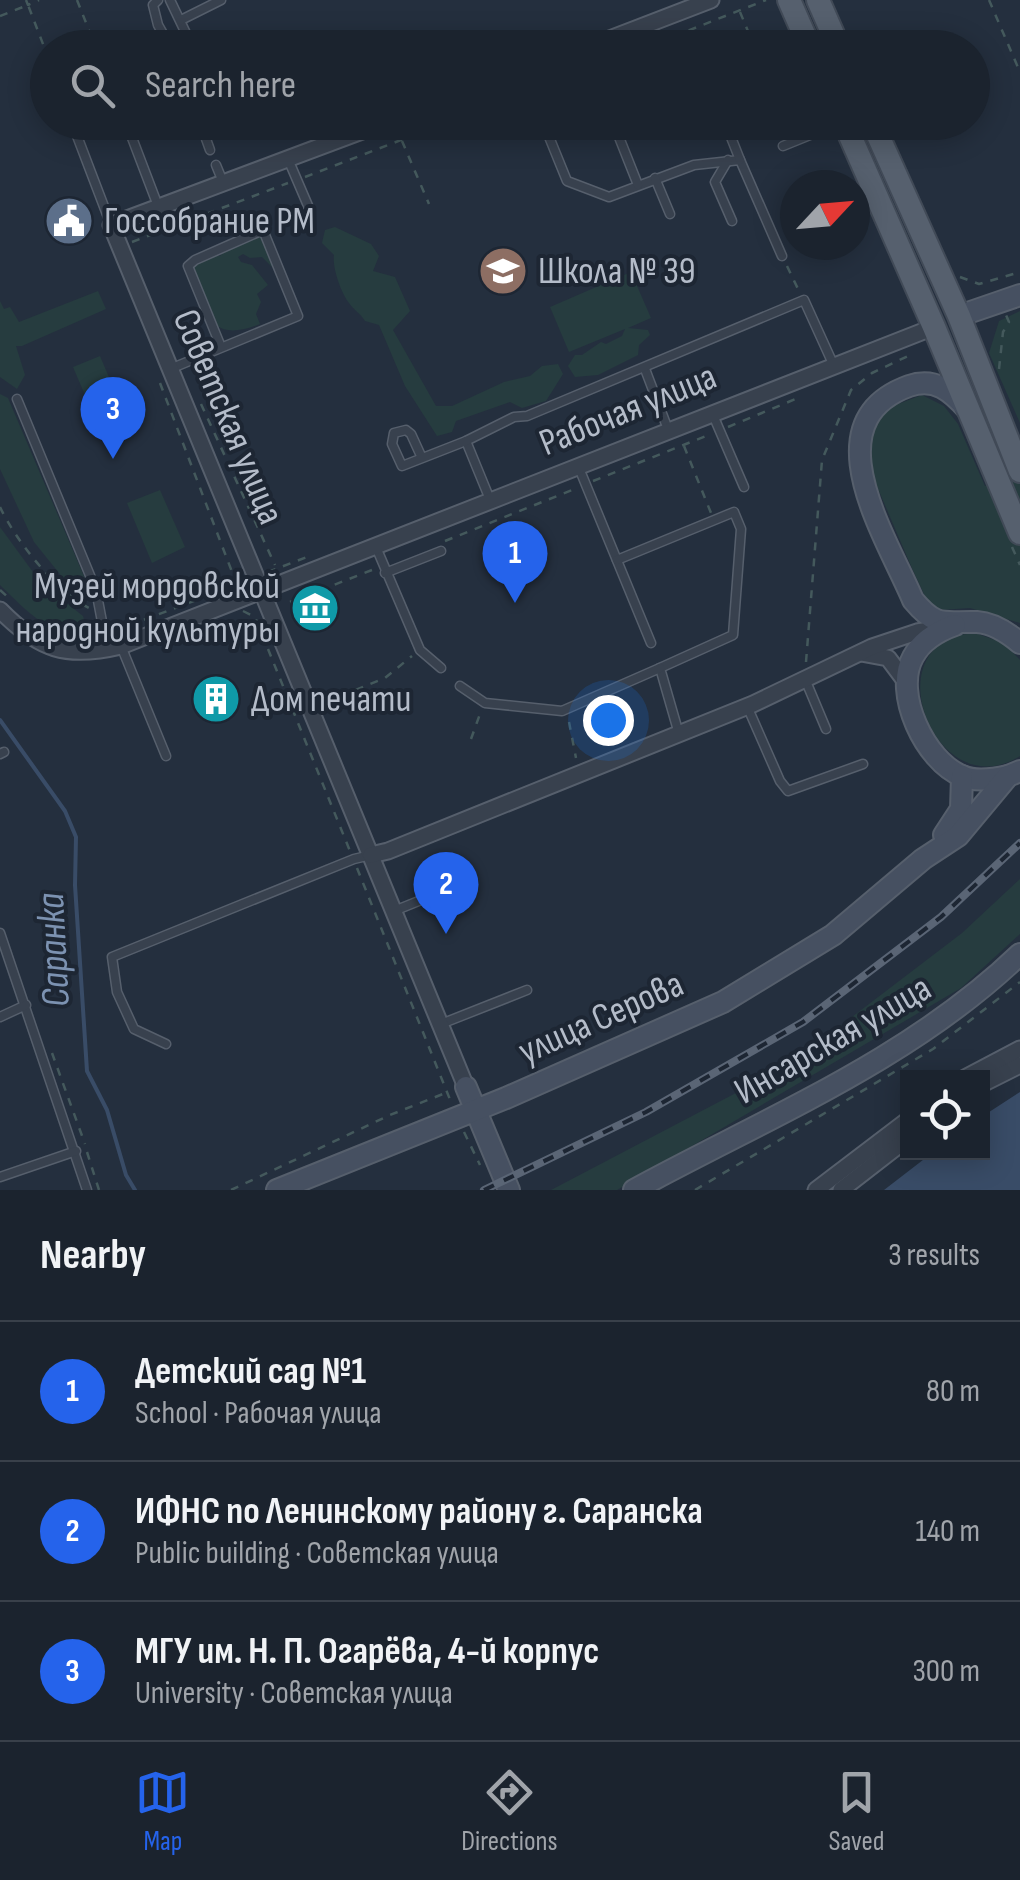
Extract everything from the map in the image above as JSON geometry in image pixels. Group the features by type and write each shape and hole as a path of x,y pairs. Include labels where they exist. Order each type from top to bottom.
{"main road":[{"path":"790,0 802,30"},
{"path":"818,0 831,30"},
{"path":"851,140 969,411 1008,462"},
{"path":"880,140 959,316 1008,462 1020,534"},
{"name":"Рабочая улица","path":"934,326 959,316"}],"street":[{"path":"627,30 684,5 711,0"},
{"path":"110,225 288,159 328,140"},
{"name":"Советская улица","path":"110,225 164,374 262,591 441,1024 466,1113 510,1190"},
{"name":"Рабочая улица","path":"959,316 1020,295"},
{"name":"Рабочая улица","path":"114,648 670,432 716,422 834,366 934,326"},
{"path":"954,626 937,622 914,600 863,480 858,444 871,413 909,386 944,387 969,411"},
{"path":"6,606 33,640 50,648 82,653 114,648"},
{"path":"371,855 679,734 893,638 977,622 991,625 1020,643"},
{"path":"954,626 925,640 908,667 906,682 912,714 937,757 962,776 994,779 1014,774"},
{"path":"861,653 888,658 906,682"},
{"name":"улица Серова","path":"277,1190 638,1042 724,1002 833,934 923,859 958,836 1014,774"},
{"name":"улица Серова","path":"923,859 958,816 962,776"},
{"name":"Инсарская улица","path":"634,1190 889,1054 929,1029 1020,958"},
{"path":"980,1070 1020,1049"},
{"path":"990,1080 1020,1064"},
{"path":"816,1190 900,1126"},
{"path":"841,1190 900,1144"},
{"name":"Инсарская улица","path":"663,1190 695,1159"}],"lane":[{"path":"158,0 153,14 161,30"},
{"path":"170,0 185,30"},
{"path":"181,20 221,0"},
{"path":"78,140 110,225"},
{"path":"133,140 158,206"},
{"path":"207,140 210,150"},
{"path":"550,140 567,181 609,196 694,165 740,160"},
{"path":"620,140 638,184"},
{"path":"733,140 780,251"},
{"path":"783,146 798,140"},
{"path":"288,159 309,208"},
{"path":"728,160 715,182 732,221"},
{"path":"216,165 223,182"},
{"path":"655,178 670,214"},
{"path":"164,374 298,316 262,230 188,266 221,347"},
{"path":"422,458 411,434 406,430 394,433 392,444 402,466 466,441 514,417 527,416 645,369 804,300 834,366"},
{"path":"645,369 670,432"},
{"path":"17,399 114,648 166,756"},
{"path":"716,422 744,486"},
{"path":"466,441 491,502"},
{"path":"579,468 650,643"},
{"path":"460,686 485,703 562,711 734,635 741,529 734,512 616,560"},
{"path":"376,548 420,650 441,668"},
{"path":"384,570 437,548"},
{"path":"660,668 679,734"},
{"path":"805,679 826,729"},
{"path":"746,706 788,792 863,764"},
{"path":"166,1044 134,1029 117,992 112,958 371,855"},
{"path":"394,911 463,883"},
{"path":"0,933 87,1190"},
{"path":"441,1024 526,990"},
{"path":"0,1017 26,1005"},
{"path":"0,1177 76,1151"}],"path":[{"path":"0,16 40,0"},
{"path":"77,0 89,30"},
{"path":"689,30 766,0"},
{"path":"989,0 1020,72"},
{"path":"27,2 38,30"},
{"path":"739,10 747,30"},
{"path":"120,247 402,140 429,204"},
{"path":"784,260 804,300"},
{"path":"805,679 822,460 852,390 872,373"},
{"path":"164,374 237,584"},
{"path":"198,398 276,568"},
{"path":"437,548 683,445 716,422 798,398"},
{"path":"683,445 714,520"},
{"path":"0,507 9,526 66,594 92,609 102,609"},
{"path":"290,602 384,570"},
{"path":"0,590 6,606"},
{"path":"254,617 354,859 457,1090 484,1172"},
{"path":"326,702 385,678 420,650"},
{"path":"471,739 485,703"},
{"path":"568,708 571,745 582,773"},
{"path":"50,1048 99,1190"},
{"path":"231,1190 390,1115 457,1090"}],"green space":[{"path":"335,227 371,244 379,256 373,271 395,277 410,311 393,330 436,406 452,406 504,382 530,376 542,366 558,364 563,374 546,401 522,408 510,402 456,421 452,432 437,436 405,386 379,325 365,321 343,293 334,255 322,243 325,230"},
{"path":"265,231 279,267 274,269 262,257 238,257 252,265 268,285 257,294 261,302 256,314 260,324 229,330 219,327 205,311 190,270 191,262 201,263 210,254 220,256 229,246 237,247"},
{"path":"631,272 651,318 628,328 648,330 650,335 639,345 638,355 598,375 575,377 568,366 575,355 622,336 625,329 569,352 550,307"},
{"path":"98,291 106,309 16,346 25,375 17,389 0,377 0,301 4,309 10,307 19,322"},
{"path":"1020,311 1020,423 989,353 999,321"},
{"path":"100,356 126,417 99,428 73,367"},
{"path":"0,394 8,398 89,588 80,592 63,578 34,542 0,469"},
{"path":"922,395 944,406 958,424 985,486 1020,466 1020,623 970,608 941,610 928,603 911,566 870,470 867,445 878,419 893,406"},
{"path":"160,490 185,547 152,563 127,503"},
{"path":"0,527 41,583 83,616 87,631 75,634 51,627 28,612 0,585"},
{"path":"975,633 1004,643 1020,660 1020,756 989,766 962,760 940,742 926,717 920,689 925,662 943,642"},
{"path":"1020,879 1020,934 961,988 617,1190 551,1190 789,1065 962,933"}],"water":[{"path":"1020,1092 1020,1190 884,1190 923,1160 990,1160 990,1111"}],"waterway":[{"name":"Саранка","path":"0,720 65,811 76,837 75,885 87,1071 107,1110 126,1175 135,1190"}],"railway":[{"path":"484,1190 646,1112 803,1022 941,917 1020,843"}],"place":[{"name":"Госсобрание РМ","path":"69,221"},
{"name":"Школа № 39","path":"503,271"},
{"name":"МГУ им. Н. П. Огарёва, 4-й корпус","path":"113,459"},
{"name":"Детский сад №1","path":"515,603"},
{"name":"Музей мордовской народной культуры","path":"315,608"},
{"name":"Дом печати","path":"216,699"},
{"name":"ИФНС по Ленинскому району г. Саранска","path":"446,934"}]}
